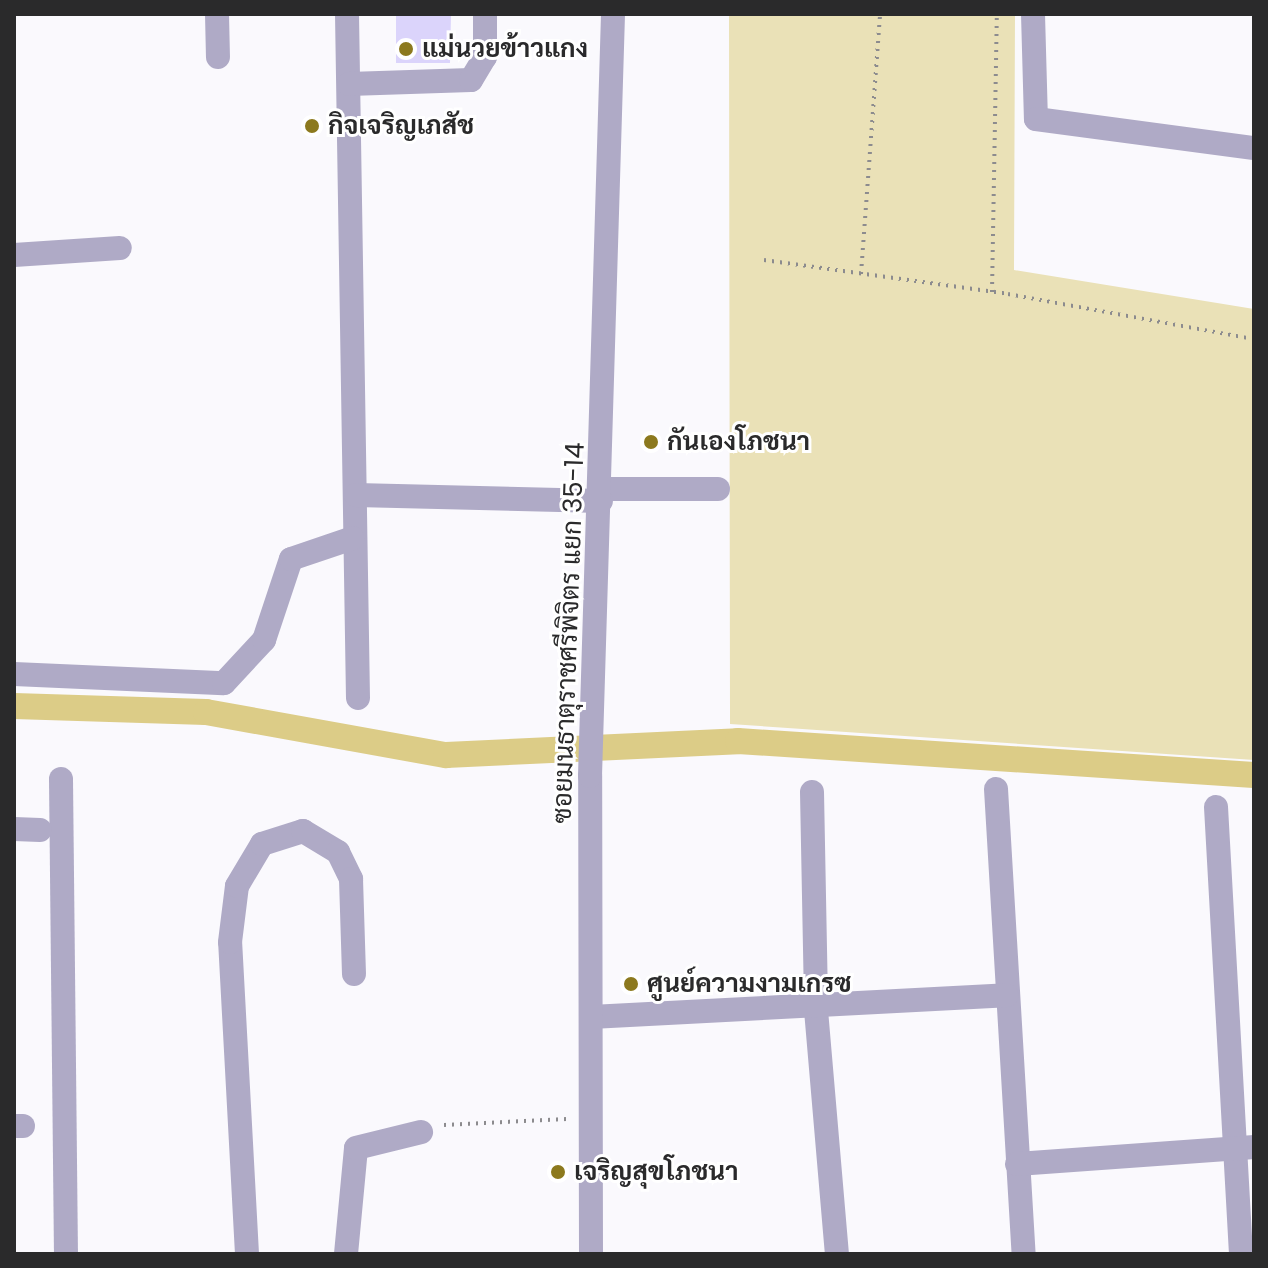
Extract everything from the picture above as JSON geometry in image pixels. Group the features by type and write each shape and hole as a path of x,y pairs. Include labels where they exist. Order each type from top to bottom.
{"street":[{"path":"217,14 218,57"},
{"path":"347,14 356,495 353,538 358,698"},
{"path":"349,84 471,80 485,57 485,14"},
{"name":"ซอยมนธาตุราชศรีพิจิตร แยก 35-14","path":"591,1254 590,776 601,495 613,14"},
{"path":"1033,14 1036,119 1254,148"},
{"path":"14,255 120,248"},
{"path":"356,495 601,495 718,489"},
{"path":"14,674 224,683 264,640 291,559 353,538"},
{"path":"61,779 66,1254"},
{"path":"996,789 1024,1254"},
{"path":"812,792 816,1010 837,1254"},
{"path":"1216,807 1244,1148 1241,1254"},
{"path":"14,829 40,830"},
{"path":"247,1254 230,942 237,886 262,844 303,831 338,852 351,879 354,974"},
{"path":"591,1017 816,1010 1006,995"},
{"path":"346,1254 356,1148 428,1128"},
{"path":"1017,1164 1244,1148"}],"path":[{"path":"861,274 880,14"},
{"path":"992,292 997,14"},
{"path":"764,260 992,292 1254,339"},
{"path":"428,1128 591,1118"}],"shaded area":[{"path":"729,14 1015,14 1014,270 1254,309 1254,760 730,724"}],"building":[{"path":"396,14 451,14 450,63 396,63"}],"waterway":[{"path":"14,706 206,712 446,755 738,741 1254,775"}],"place":[{"name":"แม่นวยข้าวแกง","path":"406,49"},
{"name":"กิจเจริญเภสัช","path":"312,126"},
{"name":"กันเองโภชนา","path":"651,442"},
{"name":"ศูนย์ความงามเกรซ","path":"631,984"},
{"name":"เจริญสุขโภชนา","path":"558,1172"}]}
